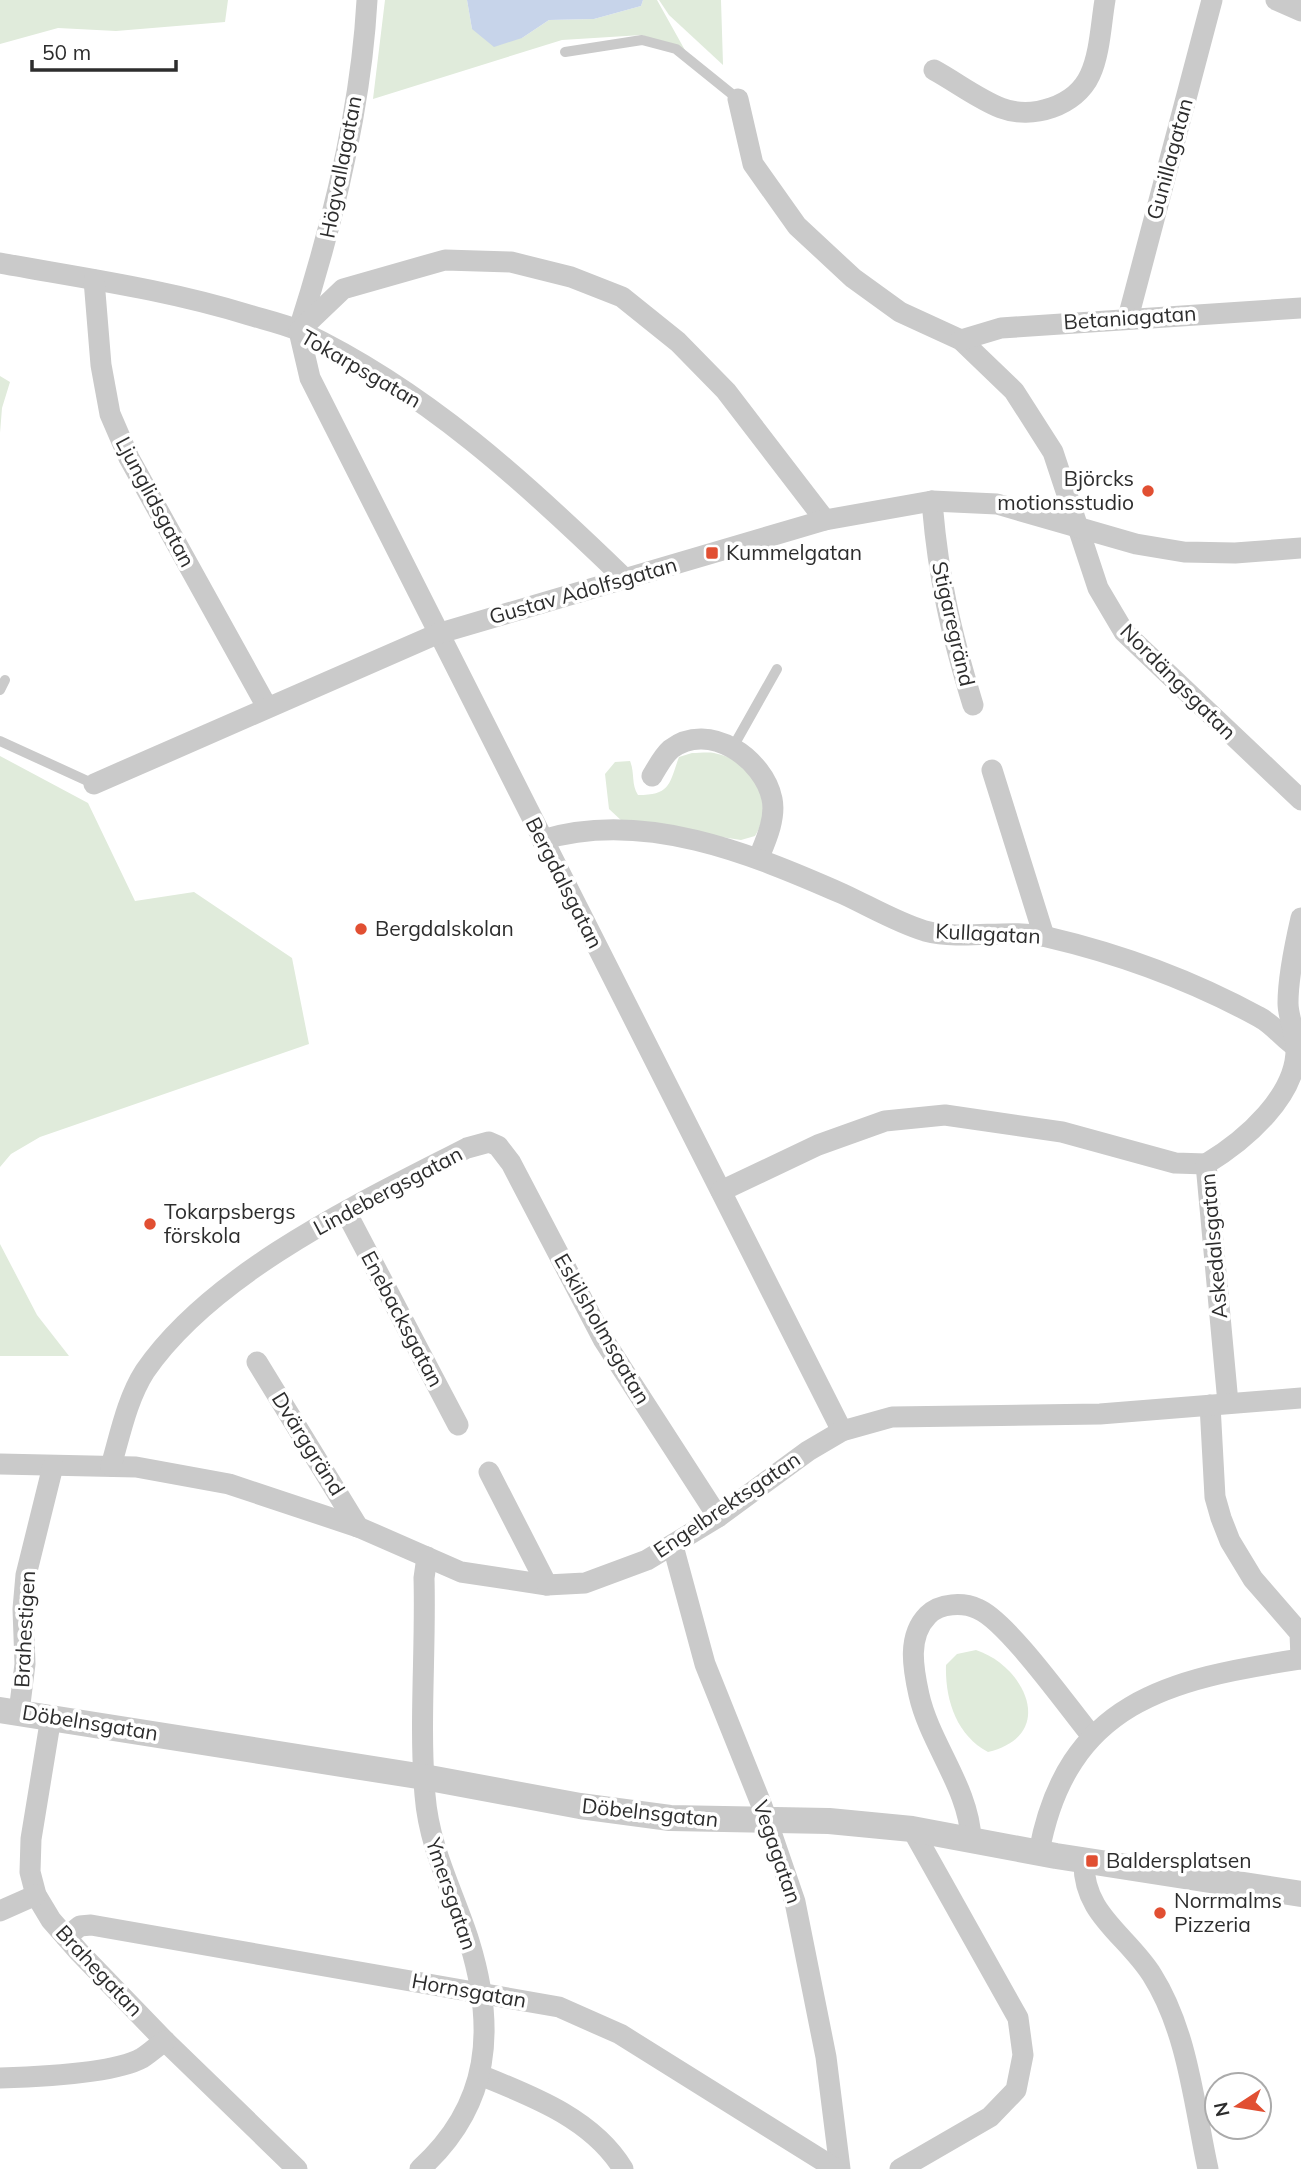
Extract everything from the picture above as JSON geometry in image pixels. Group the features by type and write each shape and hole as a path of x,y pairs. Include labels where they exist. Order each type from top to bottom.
{"street":[{"name":"Högvallagatan","path":"299,331 331,220 353,114 367,0"},
{"path":"934,70 1003,109 1040,111 1065,103 1081,90 1091,74 1105,0"},
{"name":"Gunillagatan","path":"1128,318 1212,0"},
{"path":"1276,0 1301,11"},
{"name":"Nordängsgatan","path":"738,99 752,164 797,226 853,278 900,312 961,340 1014,391 1047,442 1080,527 1098,588 1124,632 1301,800"},
{"path":"299,331 343,289 445,260 511,262 571,278 622,298 678,342 726,391 825,520"},
{"name":"Tokarpsgatan","path":"0,263 203,300 299,331 411,395 476,443 532,489 624,578"},
{"name":"Ljunglidsgatan","path":"94,280 101,365 110,414 129,458 267,706"},
{"name":"Betaniagatan","path":"961,340 1000,328 1299,303"},
{"name":"Bergdalsgatan","path":"299,331 310,378 842,1431"},
{"name":"Gustav Adolfsgatan","path":"94,784 267,706 437,634 825,520 932,501 997,504 1136,544 1184,552 1235,553 1301,548"},
{"name":"Stigaregränd","path":"932,501 937,568 946,612 973,705"},
{"path":"652,776 674,747 689,742 710,741 733,747 756,767 772,800 771,818 759,857"},
{"path":"992,770 1044,936"},
{"name":"Kullagatan","path":"542,840 570,832 612,830 679,837 759,857 925,930 968,935 1044,936 1140,964 1224,999 1263,1019 1298,1048"},
{"name":"Askedalsgatan","path":"1301,918 1288,1004 1298,1048 1292,1074 1268,1112 1240,1143 1206,1164 1219,1404 1215,1497 1230,1542 1253,1579 1300,1633 1301,1660"},
{"path":"722,1191 818,1145 885,1121 945,1115 1062,1132 1175,1163 1206,1164"},
{"name":"Lindebergsgatan","path":"111,1466 130,1403 145,1372 185,1325 216,1297 346,1212 467,1148 489,1142"},
{"name":"Eskilsholmsgatan","path":"489,1142 498,1146 511,1163 603,1339 718,1517"},
{"name":"Enebacksgatan","path":"346,1212 458,1425"},
{"name":"Dvärggränd","path":"257,1362 358,1527"},
{"name":"Engelbrektsgatan","path":"0,1464 136,1467 229,1484 358,1527 461,1572 547,1585 585,1583 614,1574 673,1546 718,1517 808,1451 842,1431 892,1417 1060,1416 1301,1398"},
{"name":"Brahestigen","path":"9,1711 25,1664 23,1609 26,1575 53,1466"},
{"path":"489,1472 547,1585"},
{"name":"Vegagatan","path":"673,1546 705,1664 767,1821 795,1902 827,2057 838,2169"},
{"name":"Ymersgatan","path":"420,2169 459,2125 480,2075 484,2033 482,1993 469,1941 432,1845 424,1777 424,1578 427,1557"},
{"path":"971,1839 970,1826 959,1794 919,1696 912,1649 916,1628 930,1612 960,1604 979,1609 1003,1629 1030,1659 1091,1735"},
{"path":"1039,1852 1063,1777 1091,1735 1130,1707 1186,1682 1301,1660"},
{"name":"Döbelnsgatan","path":"9,1711 670,1818 829,1821 912,1829 1084,1860 1301,1894"},
{"name":"Brahegatan","path":"51,1717 31,1839 30,1872 36,1895 66,1937 284,2165"},
{"path":"900,2169 990,2117 1016,2090 1023,2055 1018,2018 912,1829"},
{"path":"1084,1860 1088,1898 1152,1974 1167,2004 1181,2041 1208,2169"},
{"path":"0,1911 36,1895"},
{"name":"Hornsgatan","path":"66,1937 80,1926 91,1925 559,2007 620,2034 838,2169"},
{"path":"0,2078 38,2077 119,2065 141,2059 165,2041"},
{"path":"480,2075 569,2116 608,2149 623,2169"}],"lane":[{"path":"565,52 642,40 676,49 738,99"},
{"path":"733,747 777,669"},
{"path":"0,741 94,784"}],"green space":[{"path":"0,0 228,0 225,22 116,31 58,28 0,44"},
{"path":"385,0 467,0 472,29 522,38 549,20 594,19 641,6 643,0 657,0 686,52 642,35 562,40 373,99"},
{"path":"659,0 721,0 723,65 669,15"},
{"path":"0,376 10,382 2,408 0,433"},
{"path":"692,753 712,753 728,757 750,774 762,797 761,823 755,836 741,840 623,822 609,809 605,774 615,762 630,761 638,795 649,794 663,790 670,781 679,757"},
{"path":"0,756 88,803 135,901 194,892 292,958 309,1044 40,1137 11,1154 0,1167"},
{"path":"0,1244 37,1315 69,1356 0,1356"},
{"path":"976,1650 993,1658 1008,1670 1020,1685 1027,1701 1028,1716 1023,1731 1010,1743 988,1752 977,1745 960,1726 950,1703 946,1678 946,1665 957,1654"}],"water":[{"path":"467,0 643,0 641,6 594,19 549,20 522,38 494,47 472,29"}],"place":[{"name":"Björcks motionsstudio","path":"1148,491"},
{"name":"Kummelgatan","path":"712,553"},
{"name":"Bergdalskolan","path":"361,929"},
{"name":"Tokarpsbergs förskola","path":"150,1224"},
{"name":"Baldersplatsen","path":"1092,1861"},
{"name":"Norrmalms Pizzeria","path":"1160,1913"}]}
